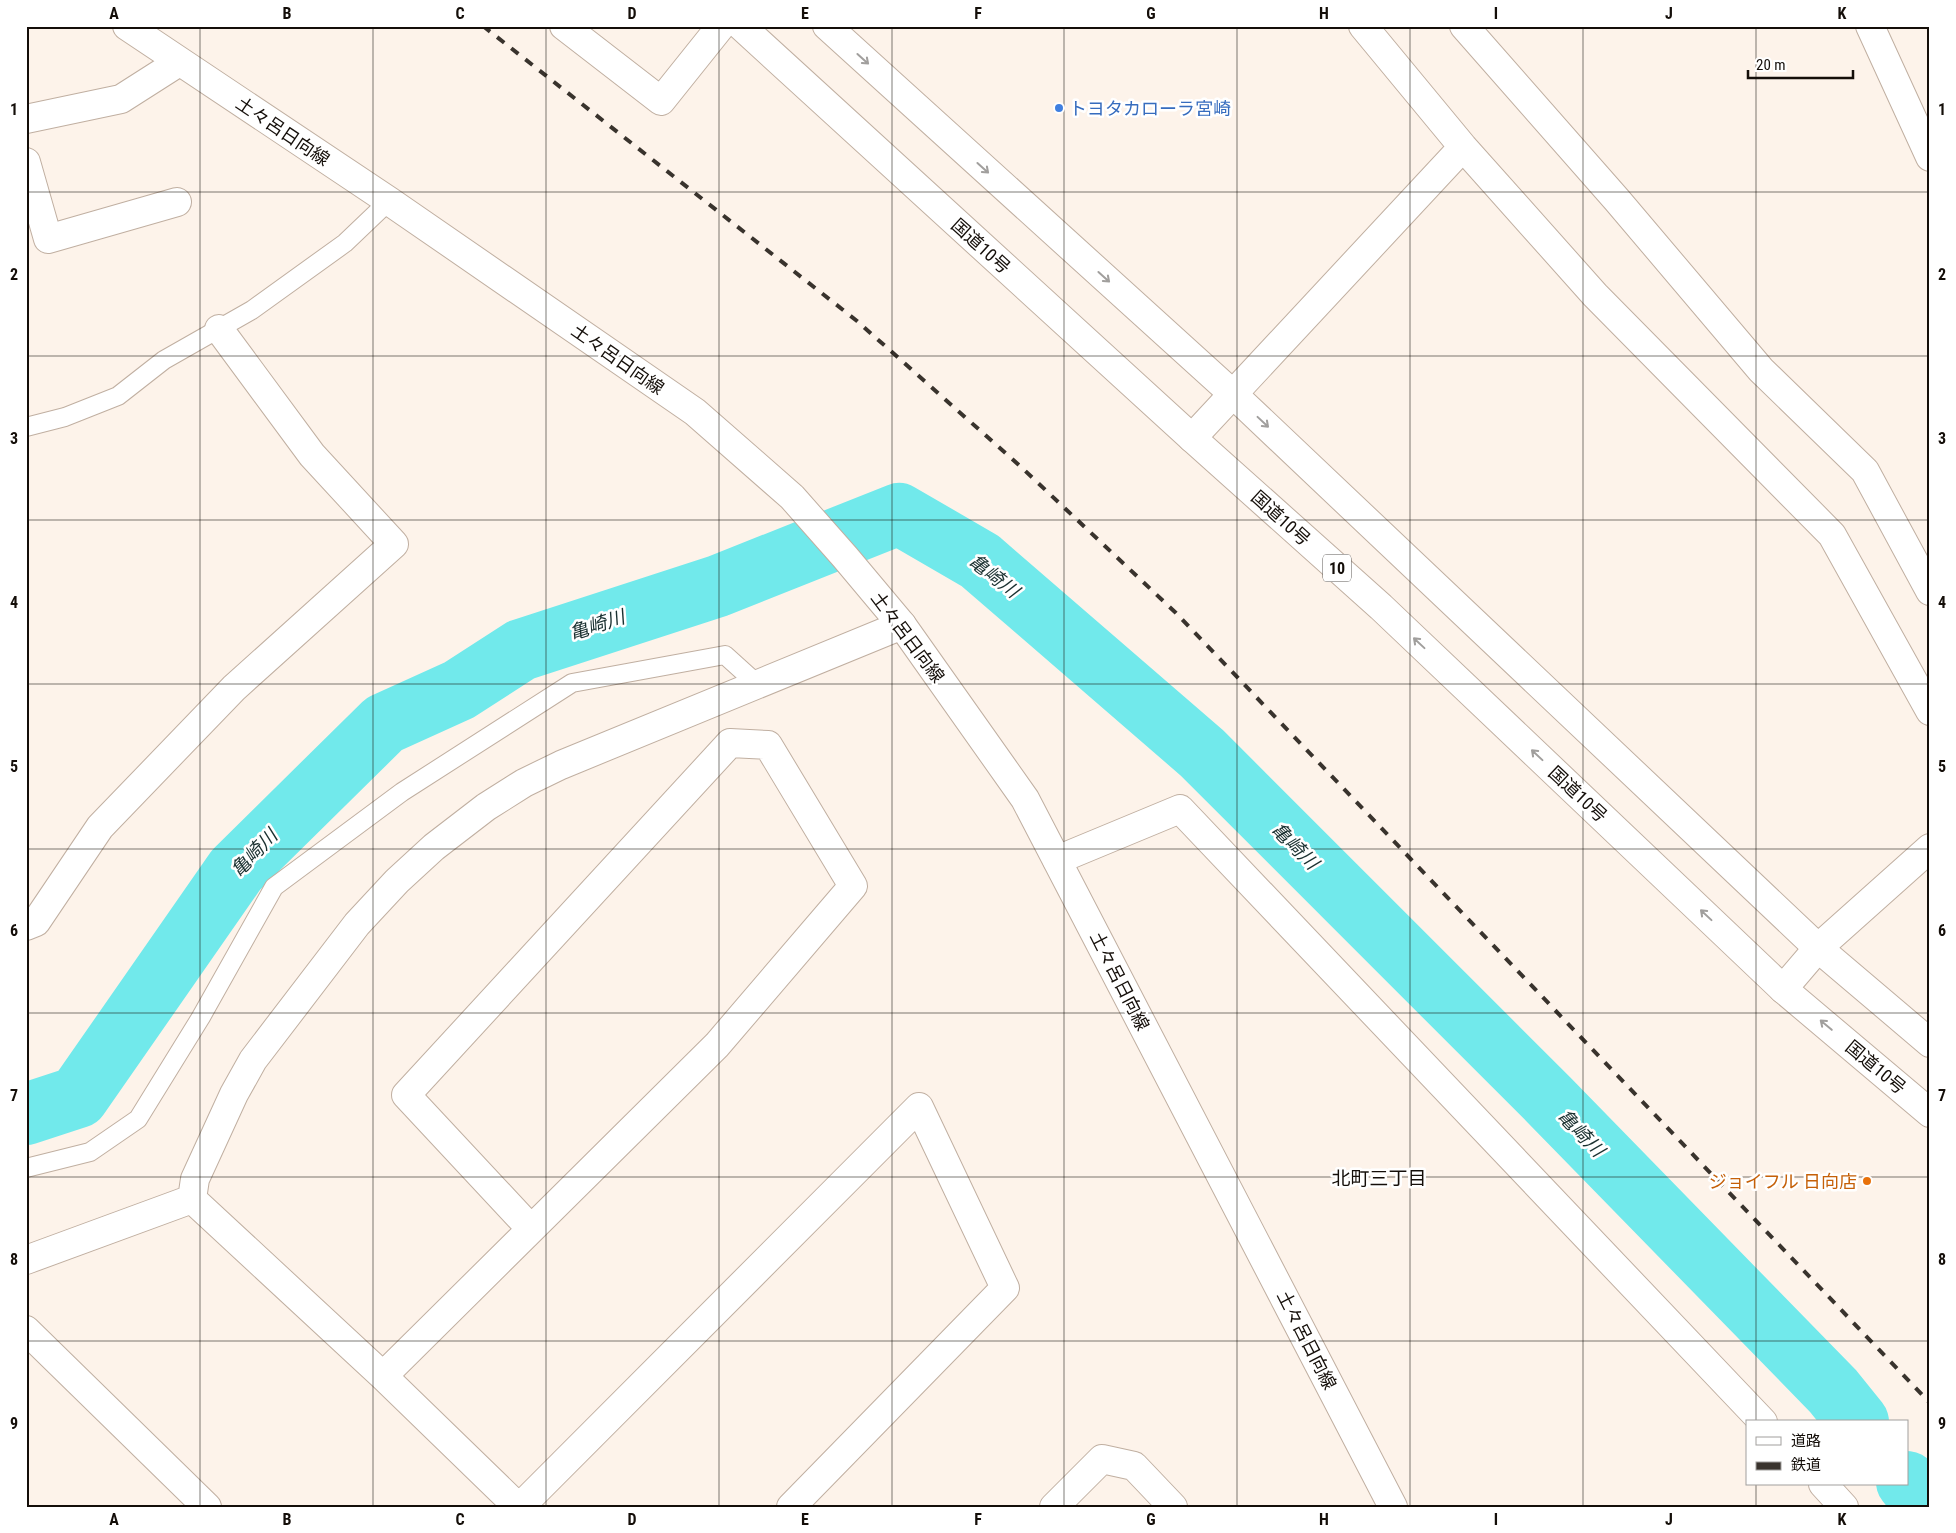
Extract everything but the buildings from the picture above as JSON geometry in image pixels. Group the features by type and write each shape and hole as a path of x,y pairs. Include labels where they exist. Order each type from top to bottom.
{"main road":[{"name":"土々呂日向線","path":"127,26 389,201 695,412 805,511 845,557 902,625 1026,799 1393,1507"},
{"path":"564,26 661,100 722,26"},
{"name":"国道10号","path":"741,26 1192,438 1381,607 1783,988 1930,1113"},
{"path":"827,26 1234,395 1818,948 1930,1043"},
{"path":"1364,26 1463,147 1595,295 1832,535 1930,710"},
{"path":"1464,26 1617,200 1761,370 1865,471 1930,591"},
{"path":"1870,26 1930,156"},
{"path":"26,119 121,99 179,62"},
{"path":"1192,438 1463,147"},
{"path":"26,162 48,239 177,202"},
{"path":"26,926 36,922 100,827 234,688 394,544 312,455 219,329"},
{"path":"192,1199 195,1179 234,1094 253,1060 357,924 397,881 434,847 486,807 524,783 756,683 902,625"},
{"path":"383,1376 532,1229 718,1045 853,886 768,745 730,743 406,1095 532,1229"},
{"path":"1057,860 1180,809 1761,1420"},
{"path":"1783,988 1818,948 1930,848"},
{"path":"192,1199 383,1376 519,1507 919,1107 1005,1288 791,1507"},
{"path":"26,1260 192,1199"},
{"path":"26,1330 207,1507"},
{"path":"1054,1507 1102,1459 1134,1466 1173,1507"},
{"path":"1825,1486 1844,1507"}],"lane":[{"path":"26,427 65,417 118,396 164,360 252,310 344,242 389,201"},
{"path":"26,1168 90,1152 138,1119 201,1017 274,887 402,792 572,683 725,655 756,683"}],"waterway":[{"name":"亀崎川","path":"26,1114 78,1097 236,870 384,724 459,690 521,650 718,586 899,514 980,561 1202,753 1548,1099 1833,1391 1856,1420"},
{"name":"亀崎川","path":"1908,1483 1927,1507"}],"railway":[{"path":"483,26 857,321 1020,466 1176,613 1930,1403"}],"place":[{"name":"トヨタカローラ宮崎","path":"1059,108"},
{"name":"ジョイフル 日向店","path":"1867,1181"}],"district":[{"name":"北町三丁目","path":"1379,1178"}]}
